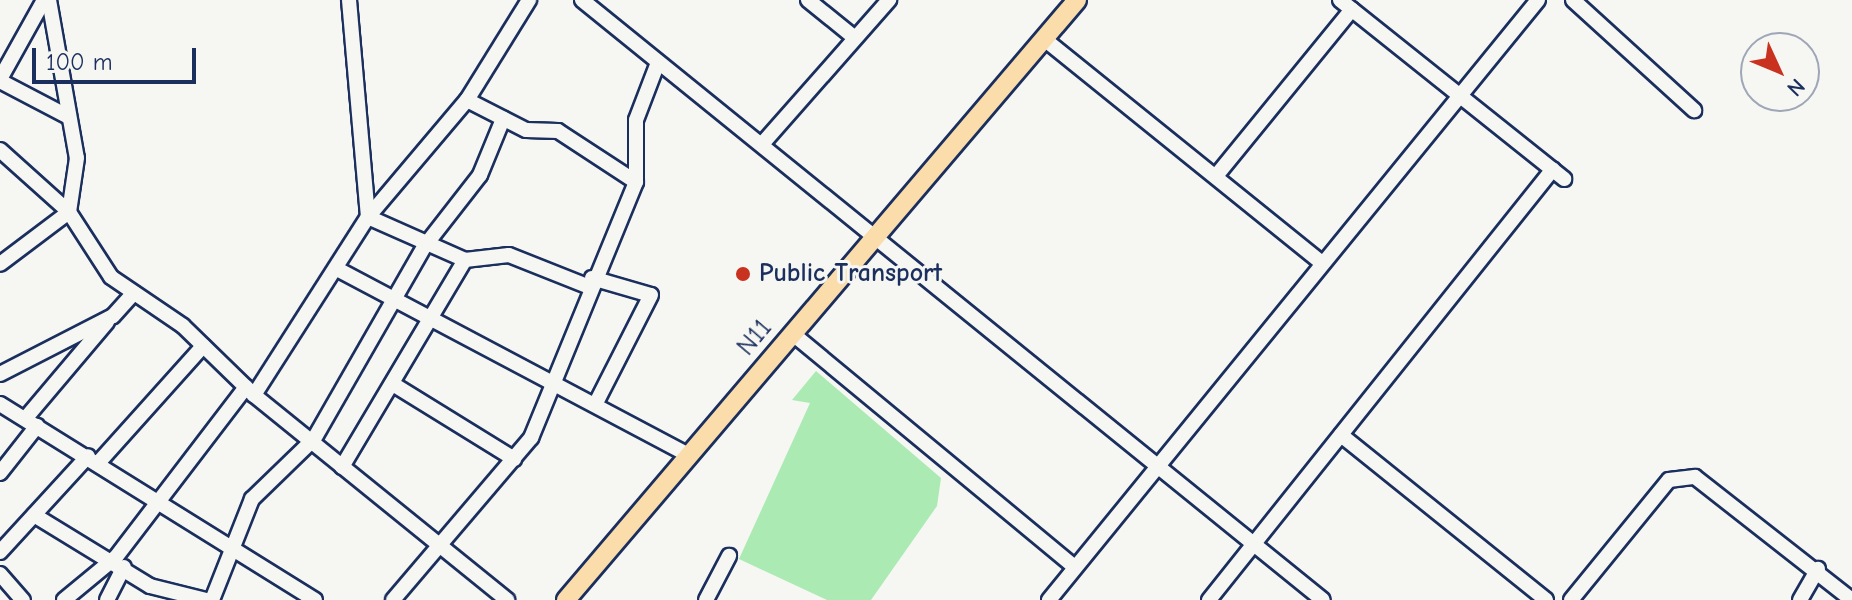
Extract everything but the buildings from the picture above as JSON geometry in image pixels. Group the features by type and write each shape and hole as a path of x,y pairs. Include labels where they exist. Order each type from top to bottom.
{"main road":[{"name":"N11","path":"566,600 1077,0"}],"street":[{"path":"46,0 0,80 67,116"},
{"path":"0,264 69,212 77,158 46,0"},
{"path":"349,0 368,217"},
{"path":"107,600 117,564 159,498 250,391 339,270 368,217 467,100 529,0"},
{"path":"582,0 657,65 763,143 874,238 1323,600"},
{"path":"808,0 855,38"},
{"path":"763,143 889,0"},
{"path":"1049,600 1538,0"},
{"path":"1573,0 1694,110"},
{"path":"1209,600 1341,435 1559,174 1346,5 1216,176"},
{"path":"1043,38 1322,263"},
{"path":"393,600 434,547 514,459 553,380 590,282 636,182 636,120 657,65"},
{"path":"467,100 526,130 558,131 636,182"},
{"path":"212,600 252,499 314,439 424,247 480,175 503,119"},
{"path":"0,150 69,212 111,277 203,346 250,391 314,439 434,547 507,600"},
{"path":"368,217 424,247 465,260 509,255 590,282 651,295 596,403"},
{"path":"342,467 396,386 465,260"},
{"path":"339,270 397,297 690,456"},
{"path":"0,473 31,422 134,293"},
{"path":"0,374 113,316"},
{"path":"793,334 1075,567"},
{"path":"0,552 203,346"},
{"path":"396,386 514,459"},
{"path":"0,404 159,498 309,598"},
{"path":"1341,435 1546,600"},
{"path":"1571,600 1669,480 1695,477 1818,569 1852,600"},
{"path":"34,515 173,596 178,588 206,600"},
{"path":"706,600 729,556"},
{"path":"64,600 117,564"},
{"path":"1800,600 1818,569"},
{"path":"0,574 23,600"}],"green space":[{"path":"816,371 941,478 937,506 871,600 827,600 739,559 810,403 792,400"}],"place":[{"name":"Public Transport","path":"743,274"}]}
